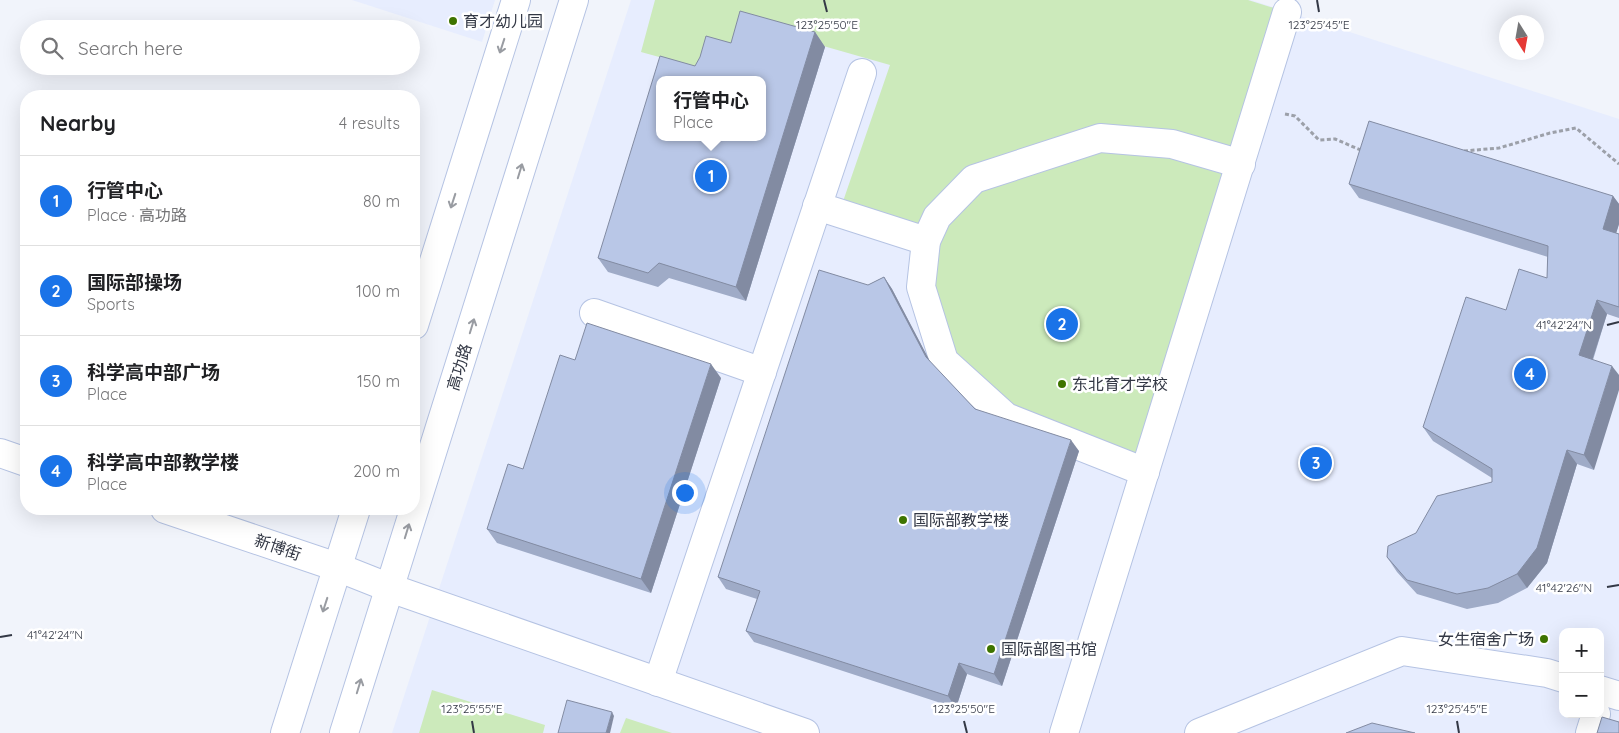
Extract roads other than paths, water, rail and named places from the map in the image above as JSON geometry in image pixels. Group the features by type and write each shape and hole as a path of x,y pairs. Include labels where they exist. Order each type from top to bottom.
{"street":[{"path":"420,306 516,0"},
{"name":"高功路","path":"420,492 574,0"},
{"path":"1064,733 1287,12"},
{"path":"658,682 862,73"},
{"path":"1145,472 1006,416 944,361 921,287 926,241 937,217 974,179 1100,138 1172,144 1241,164"},
{"path":"817,206 926,241"},
{"path":"594,313 762,372"},
{"path":"0,453 20,460"},
{"name":"新博街","path":"183,515 337,567 390,588 805,733"},
{"path":"285,733 354,515"},
{"name":"高功路","path":"344,733 413,515"},
{"path":"1199,733 1402,651 1547,673 1559,677"},
{"path":"1590,733 1596,718"}],"place":[{"name":"育才幼儿园","path":"453,21"},
{"name":"行管中心","path":"711,176"},
{"name":"国际部操场","path":"1062,324"},
{"name":"科学高中部教学楼","path":"1530,374"},
{"name":"东北育才学校","path":"1062,384"},
{"name":"科学高中部广场","path":"1316,463"},
{"name":"国际部教学楼","path":"903,520"},
{"name":"女生宿舍广场","path":"1544,639"},
{"name":"国际部图书馆","path":"991,649"}]}
